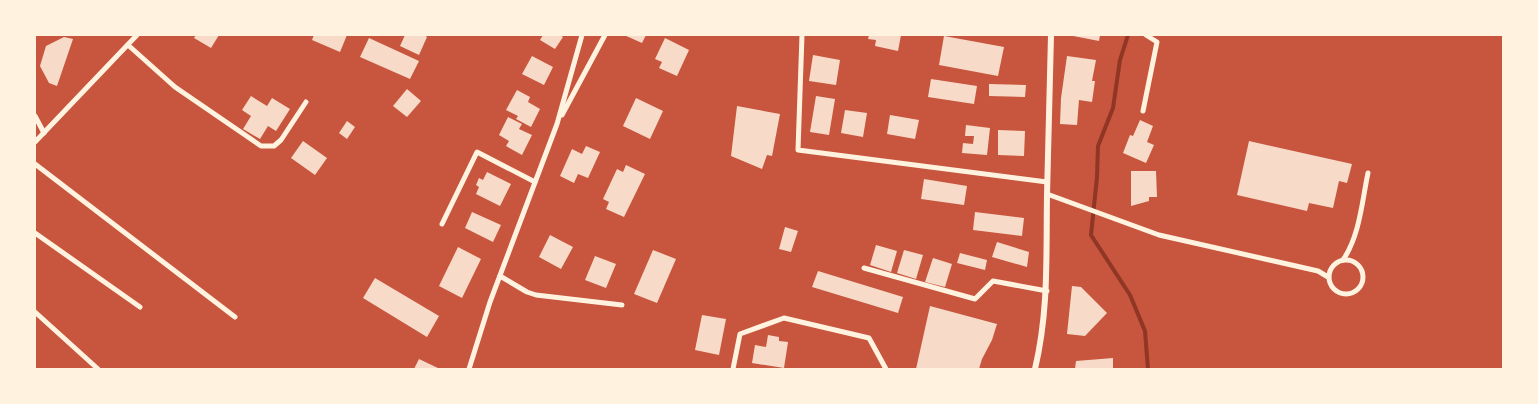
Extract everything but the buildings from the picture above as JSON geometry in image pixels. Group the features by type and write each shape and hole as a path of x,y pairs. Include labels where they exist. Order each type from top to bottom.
{"street":[{"path":"35,142 137,35"},
{"path":"469,369 490,302 557,124 582,35"},
{"path":"557,124 605,35"},
{"path":"802,35 798,150 1047,182"},
{"path":"1035,369 1041,343 1047,291 1047,182 1052,35"},
{"path":"1143,111 1157,42 1146,35"},
{"path":"128,45 175,87 261,146 274,146 281,140 306,102"},
{"path":"35,116 44,133"},
{"path":"442,224 477,152 535,182"},
{"path":"35,164 235,317"},
{"path":"1344,260 1351,248 1368,173"},
{"path":"1047,194 1159,235 1318,271 1328,278 1336,291 1347,294 1352,293 1360,286 1362,281 1361,270 1354,262 1351,248"},
{"path":"35,233 140,307"},
{"path":"1318,271 1332,267 1344,260 1354,262"},
{"path":"1328,278 1332,267"},
{"path":"864,268 975,299 993,281 1047,291"},
{"path":"500,276 527,292 536,295 622,305"},
{"path":"35,312 98,369"},
{"path":"733,369 740,334 784,318 869,338 886,369"}],"waterway":[{"path":"1128,35 1120,60 1113,108 1098,146 1091,235 1130,295 1145,331 1148,369"}]}
